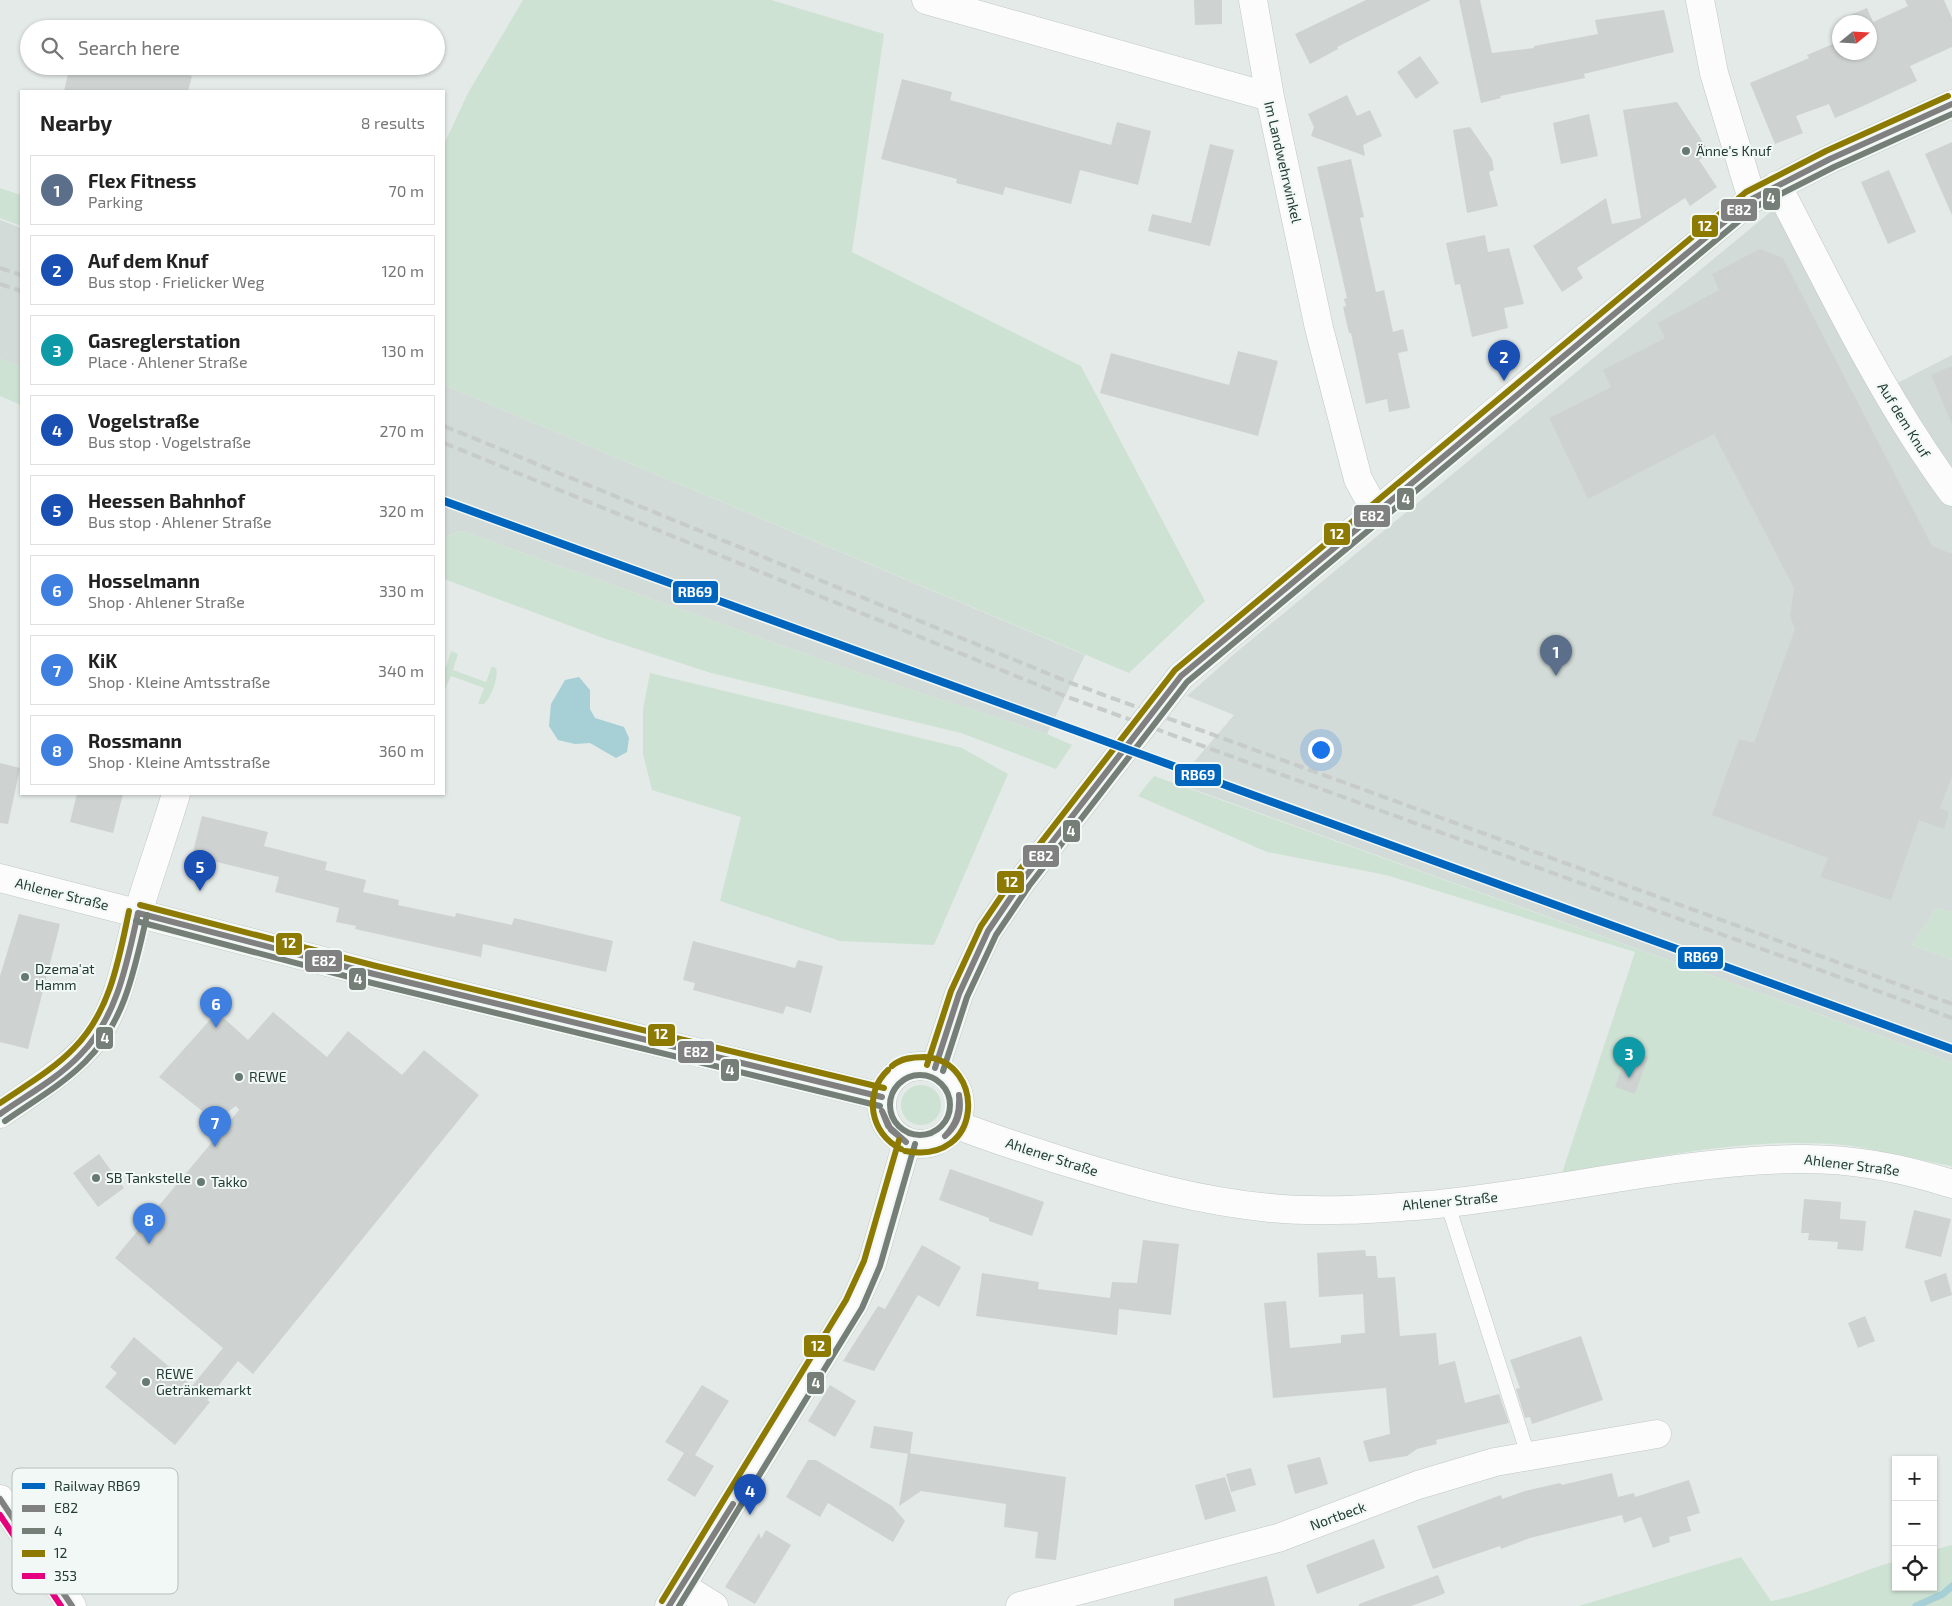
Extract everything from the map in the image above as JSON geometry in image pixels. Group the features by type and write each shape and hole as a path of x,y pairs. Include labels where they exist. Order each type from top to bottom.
{"street":[{"name":"Im Landwehrwinkel","path":"926,0 1270,97 1319,328 1358,479 1376,512"},
{"path":"1253,0 1270,97"},
{"path":"1700,0 1714,73 1752,199"},
{"path":"935,1068 959,994 988,931 1022,881 1181,676 1515,395 1752,199 1830,158 1952,104"},
{"name":"Auf dem Knuf","path":"1777,185 1885,392 1919,447 1952,492"},
{"path":"0,1114 80,1056 97,1035 107,1017 121,977 138,913 176,795"},
{"name":"Ahlener Straße","path":"0,878 374,974 882,1098"},
{"path":"918,1066 935,1068 952,1081 958,1091 960,1102 955,1124 949,1133 930,1144 907,1142 889,1129 881,1109 886,1086 902,1070 918,1066"},
{"name":"Ahlener Straße","path":"955,1124 985,1136 1144,1186 1201,1198 1271,1208 1340,1209 1447,1202 1526,1194 1734,1162 1799,1158 1856,1163 1919,1174 1952,1184"},
{"path":"714,1606 676,1596 854,1304 872,1264 907,1142"},
{"name":"Nortbeck","path":"1020,1606 1278,1538 1418,1485 1495,1462 1657,1434"},
{"path":"0,1499 12,1517"},
{"path":"64,1594 72,1606"}],"lane":[{"path":"1447,1202 1528,1456"}],"shaded area":[{"path":"1779,205 1874,395 1952,355 1952,912 1937,908 1912,945 1952,960 1952,1062 1176,783 1234,715 1187,696 1233,655"},
{"path":"0,220 20,228 20,366 0,359"},
{"path":"445,385 1085,655 1047,734 856,672 462,531 445,537"}],"green space":[{"path":"523,0 771,0 884,34 852,252 1081,366 1205,601 1129,673 445,385 445,142 468,93"},
{"path":"0,188 20,195 20,226 0,218"},
{"path":"0,359 20,366 20,405 0,396"},
{"path":"462,531 856,672 1047,734 1072,745 1056,769 961,733 711,673 603,638 445,579 445,537"},
{"path":"451,651 458,654 453,670 486,682 492,666 496,668 494,687 484,704 478,704 484,688 451,676 445,689 446,667"},
{"path":"650,673 962,748 1008,774 934,945 840,941 720,901 741,817 652,790 643,754 643,709"},
{"path":"1154,776 1952,1062 1952,1166 1863,1148 1833,1144 1799,1143 1764,1144 1697,1151 1562,1173 1635,952 1386,875 1267,852 1138,796"},
{"path":"1937,908 1952,912 1952,960 1912,945"},
{"path":"925,1085 932,1088 938,1094 941,1105 940,1113 932,1122 925,1125 917,1125 910,1122 902,1113 901,1101 904,1094 913,1086"},
{"path":"1952,1545 1952,1606 1579,1606 1741,1557 1771,1601 1803,1593 1892,1562 1892,1591 1937,1591 1937,1549"}],"water":[{"path":"579,677 590,690 590,709 595,718 624,727 629,738 627,752 616,758 590,743 575,744 558,740 549,726 551,704 565,680"}],"building":[{"path":"1194,0 1222,0 1222,24 1195,25"},
{"path":"1366,0 1431,0 1337,47 1338,49 1310,64 1295,34"},
{"path":"1459,0 1480,0 1492,53 1534,48 1534,46 1598,34 1595,20 1664,10 1674,52 1584,74 1585,78 1500,96 1501,98 1481,103"},
{"path":"1905,0 1944,0 1952,18 1952,47 1910,66 1917,81 1863,106 1835,118 1829,104 1796,116 1803,133 1775,144 1750,83 1809,58 1807,55 1832,44 1832,60 1877,60 1877,20 1908,6"},
{"path":"1867,8 1870,15 1850,15"},
{"path":"1420,56 1439,83 1416,99 1397,72"},
{"path":"68,75 192,76 188,90 64,90"},
{"path":"902,79 952,92 950,100 1111,145 1117,122 1151,131 1138,185 1080,170 1071,204 1005,187 1003,195 956,183 957,179 881,159"},
{"path":"1347,95 1357,116 1370,110 1382,136 1363,145 1365,156 1311,136 1314,127 1308,114"},
{"path":"1677,102 1710,153 1699,160 1717,187 1690,206 1685,198 1577,268 1583,278 1562,292 1533,246 1606,198 1612,224 1641,218 1623,110"},
{"path":"1589,114 1598,156 1561,164 1553,123"},
{"path":"1470,127 1492,159 1494,170 1489,172 1498,206 1467,213 1453,130"},
{"path":"1952,142 1952,215 1925,154"},
{"path":"1210,144 1234,150 1210,246 1148,231 1152,214 1191,223"},
{"path":"1351,159 1364,217 1360,218 1376,292 1384,290 1393,332 1403,329 1408,351 1398,353 1410,408 1389,412 1387,399 1366,404 1351,333 1349,333 1343,307 1346,306 1344,299 1347,298 1317,167"},
{"path":"1889,170 1916,232 1888,244 1861,182"},
{"path":"1485,235 1488,252 1509,248 1524,304 1504,308 1508,328 1472,337 1460,284 1455,285 1446,243"},
{"path":"1760,249 1783,258 1932,546 1952,554 1952,776 1940,808 1949,812 1944,829 1919,820 1891,900 1820,877 1828,858 1712,815 1739,739 1754,743 1795,629 1790,616 1794,588 1714,434 1588,499 1549,418 1611,387 1603,370 1665,338 1658,323 1719,290 1712,274"},
{"path":"1238,351 1278,361 1258,436 1100,393 1111,353 1229,385"},
{"path":"1952,366 1952,424 1931,375"},
{"path":"0,763 20,768 8,824 0,823"},
{"path":"77,795 123,795 113,833 70,822"},
{"path":"202,816 268,832 264,846 327,862 325,870 366,880 363,892 399,900 398,905 455,917 456,913 512,925 514,918 613,941 606,972 483,944 481,957 355,929 356,926 336,922 339,908 275,892 279,877 192,856"},
{"path":"19,914 60,924 28,1049 0,1042 0,976"},
{"path":"693,941 795,968 798,960 823,966 811,1013 786,1006 783,1014 693,990 695,983 683,980"},
{"path":"217,1012 248,1040 273,1012 327,1057 348,1031 402,1075 424,1050 479,1095 253,1374 238,1361 207,1400 210,1402 175,1445 105,1387 117,1373 110,1367 134,1337 192,1386 223,1348 115,1258 239,1110 236,1106 215,1121 159,1077"},
{"path":"1628,1050 1648,1057 1635,1094 1615,1087"},
{"path":"99,1154 124,1188 98,1207 73,1173"},
{"path":"950,1169 1044,1202 1032,1236 989,1221 989,1218 939,1200"},
{"path":"1804,1199 1841,1202 1840,1219 1866,1221 1863,1251 1837,1249 1838,1242 1808,1240 1809,1233 1801,1233"},
{"path":"1914,1210 1951,1219 1941,1257 1905,1248"},
{"path":"1143,1240 1179,1244 1171,1315 1119,1309 1117,1335 976,1316 982,1273 1039,1282 1038,1289 1110,1298 1112,1282 1137,1283"},
{"path":"922,1245 961,1267 939,1307 918,1295 874,1371 843,1361 878,1306 885,1309"},
{"path":"1365,1250 1366,1256 1376,1256 1378,1278 1395,1277 1400,1336 1436,1333 1439,1365 1455,1361 1465,1403 1499,1394 1509,1423 1436,1440 1437,1444 1417,1449 1407,1456 1369,1462 1363,1441 1390,1434 1386,1388 1273,1398 1264,1303 1286,1301 1290,1348 1341,1343 1341,1335 1365,1333 1363,1294 1319,1297 1317,1253"},
{"path":"1946,1273 1952,1295 1931,1302 1924,1281"},
{"path":"1865,1316 1875,1341 1858,1348 1848,1323"},
{"path":"1581,1336 1603,1400 1532,1424 1530,1417 1525,1418 1516,1389 1520,1388 1510,1360"},
{"path":"702,1385 729,1401 695,1455 714,1466 695,1497 667,1480 684,1453 665,1442"},
{"path":"830,1385 856,1401 835,1437 808,1421"},
{"path":"874,1426 913,1432 910,1454 870,1448"},
{"path":"908,1453 1066,1477 1056,1560 1035,1558 1038,1532 1004,1527 1006,1504 921,1491 899,1506"},
{"path":"1320,1457 1328,1484 1295,1494 1287,1465"},
{"path":"808,1460 816,1460 892,1506 905,1521 893,1542 828,1503 820,1517 786,1497"},
{"path":"1251,1468 1256,1485 1231,1492 1226,1474"},
{"path":"1612,1473 1618,1497 1634,1493 1635,1497 1689,1480 1700,1513 1687,1517 1691,1531 1669,1537 1670,1542 1653,1548 1641,1517 1624,1523 1622,1515 1530,1538 1501,1549 1500,1546 1433,1569 1417,1526 1501,1495 1502,1499 1525,1491 1560,1483 1562,1485"},
{"path":"1225,1477 1236,1511 1205,1520 1195,1485"},
{"path":"766,1530 791,1545 755,1604 725,1587 759,1533 761,1539"},
{"path":"1374,1539 1385,1568 1317,1594 1306,1565"},
{"path":"1438,1575 1445,1593 1436,1597 1411,1606 1359,1606 1359,1604"},
{"path":"1267,1576 1275,1606 1174,1606 1174,1599"}],"waterway":[{"path":"1916,1606 1943,1594 1952,1586"}],"railway":[{"path":"0,268 20,275"},
{"path":"0,284 20,291"},
{"path":"445,426 1071,683 1952,1004"},
{"path":"445,443 1065,696 1952,1018"}],"rail line":[{"name":"RB69","path":"445,501 1952,1049"}],"transit line":[{"name":"12","path":"927,1065 951,991 981,926 1015,876 1175,670 1746,192 1826,151 1948,96"},
{"name":"E82","path":"935,1068 959,994 988,931 1022,881 1181,676 1752,199 1830,159 1952,104"},
{"name":"4","path":"943,1071 967,997 996,935 1029,886 1187,682 1757,206 1834,167 1952,114"},
{"name":"12","path":"140,905 376,966 884,1088"},
{"name":"12","path":"0,1103 57,1063 86,1034 105,1001 111,984 117,966 129,911"},
{"name":"E82","path":"138,913 374,974 882,1097"},
{"name":"E82","path":"0,1114 62,1072 93,1040 112,1007 119,989 138,913"},
{"name":"4","path":"5,1121 67,1078 99,1047 119,1012 133,974 147,915"},
{"name":"4","path":"136,921 372,983 880,1106"},
{"name":"12","path":"892,1066 903,1060 916,1057 925,1057 945,1063 959,1075 967,1092 968,1111 963,1129 950,1143 931,1151 905,1151"},
{"name":"12","path":"888,1070 880,1079 875,1090 874,1112 882,1134 901,1149"},
{"name":"4","path":"914,1075 926,1075 937,1080 945,1088 950,1099 950,1105 948,1117 937,1130 926,1135 914,1135 903,1130 895,1122 890,1111 890,1099 895,1088 903,1080 914,1075"},
{"name":"E82","path":"945,1136 957,1117 959,1095"},
{"name":"E82","path":"945,1136 953,1127 958,1117 960,1107 959,1095"},
{"name":"E82","path":"882,1111 888,1126 906,1142"},
{"name":"E82","path":"882,1111 891,1130 906,1142"},
{"name":"12","path":"662,1601 846,1300 864,1261 899,1140"},
{"name":"4","path":"679,1606 862,1308 880,1266 915,1144"},
{"name":"E82","path":"0,1499 12,1517"},
{"name":"E82","path":"669,1606 733,1504"},
{"name":"353","path":"0,1515 12,1533"},
{"name":"353","path":"53,1594 61,1606"},
{"name":"E82","path":"64,1594 72,1606"}],"place":[{"name":"Änne's Knuf","path":"1686,151"},
{"name":"Auf dem Knuf","path":"1504,381"},
{"name":"Flex Fitness","path":"1556,676"},
{"name":"Heessen Bahnhof","path":"200,891"},
{"name":"Dzema'at Hamm","path":"25,977"},
{"name":"Hosselmann","path":"216,1028"},
{"name":"REWE","path":"239,1077"},
{"name":"Gasreglerstation","path":"1629,1078"},
{"name":"KiK","path":"215,1147"},
{"name":"SB Tankstelle","path":"96,1178"},
{"name":"Takko","path":"201,1182"},
{"name":"Rossmann","path":"149,1244"},
{"name":"REWE Getränkemarkt","path":"146,1382"},
{"name":"Vogelstraße","path":"750,1515"}]}
